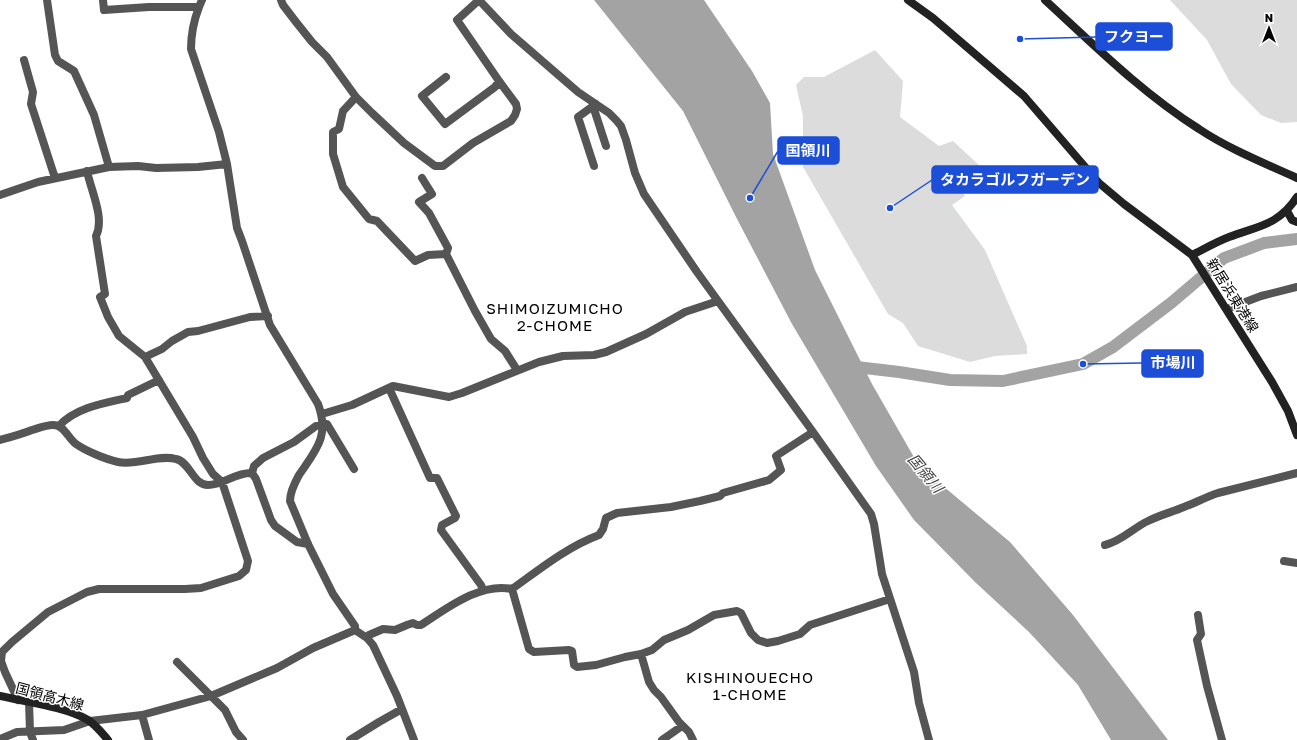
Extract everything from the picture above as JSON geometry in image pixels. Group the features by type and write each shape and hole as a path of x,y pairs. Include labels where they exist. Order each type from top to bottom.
{"main road":[{"path":"908,0 933,18 1024,96 1099,183 1194,258"},
{"path":"1045,0 1130,78 1171,111 1200,130 1248,156 1297,178"},
{"name":"新居浜東港線","path":"1297,197 1287,211 1270,223 1228,237 1194,258 1272,382 1288,411 1297,435"},
{"path":"1287,211 1292,220 1297,222"},
{"name":"国領高木線","path":"0,696 75,714 90,721 102,731 108,740"}],"street":[{"path":"47,0 55,55 58,61 74,70 94,115 109,167"},
{"path":"103,0 104,10 200,4 195,18 191,49 219,132 237,228 270,325 318,404 322,414 322,434 318,445 296,481 290,494 290,501 308,544 333,594 354,626 355,630 367,638 373,645 397,696 414,740"},
{"path":"282,0 283,5 296,22 312,42 328,58 356,96 404,143 436,166 443,166 473,143 511,121 516,115 516,104 457,20 479,0 511,34 578,92 595,105 609,112 616,120 621,126 635,173 644,194 718,301 871,514 882,574 914,672 919,703 929,740"},
{"path":"24,60 33,92 31,104 55,178"},
{"path":"446,77 422,96 445,124 495,87 499,81"},
{"path":"356,96 343,111 339,129 333,132 333,154 343,187 369,219 377,220 415,261 428,255 446,254"},
{"path":"595,105 606,146"},
{"path":"594,166 578,117 595,105"},
{"path":"0,195 38,182 109,167 198,167 226,164"},
{"path":"18,700 1,661 2,652 48,612 87,592 99,589 185,590 201,588 240,576 246,570 248,561 222,482 213,474 203,458 193,437 145,357 119,336 108,317 100,297 105,294 96,236 99,230 99,217 87,171"},
{"path":"422,178 432,194 419,202 429,213 448,248 446,254 491,339 505,351 517,370"},
{"path":"1225,307 1297,287"},
{"path":"322,414 352,405 393,386 449,397 539,362 563,356 594,355 606,352 646,334 685,312 718,301"},
{"path":"145,357 162,349 172,341 188,332 205,330 250,317 268,316"},
{"path":"59,426 62,422 82,410 127,398 128,395 159,380"},
{"path":"389,388 430,478 436,478 456,516 442,525 441,530 481,585 483,590"},
{"path":"252,473 254,466 263,458 294,442 316,426 322,424 327,424 354,469"},
{"path":"0,440 53,425 59,426 75,444 95,454 117,462 129,463 159,458 176,459 184,464 199,482 207,485 222,482 245,472 252,473 256,479 271,520 275,526 297,542 308,544"},
{"path":"367,638 369,635 383,629 395,630 407,624 413,623 421,625 458,601 483,590 504,587 512,589 568,549 586,540 599,536 606,518 617,513 671,507 700,501 769,480 781,470 776,456 813,432"},
{"path":"1105,545 1122,539 1148,521 1207,497 1297,473"},
{"path":"1284,561 1297,563"},
{"path":"512,589 529,649 534,652 572,651 574,665 577,666 596,665 652,650 664,640 688,630 714,615 737,611 741,613 751,633 758,640 767,643 800,634 810,625 890,599"},
{"path":"1198,615 1201,634 1197,640 1207,686 1222,740"},
{"path":"0,738 16,732 32,736 64,730 90,721 142,715 211,696 277,668 313,648 355,630"},
{"path":"641,654 649,682 654,690 662,697 682,726 689,732 693,740"},
{"path":"177,662 225,710 236,732 243,740"},
{"path":"29,702 32,736"},
{"path":"350,740 402,709"},
{"path":"142,715 144,727 149,740"},
{"path":"662,740 682,726"}],"shaded area":[{"path":"1170,0 1297,0 1297,122 1281,123 1261,115 1231,84 1207,40"},
{"path":"875,50 903,81 900,117 939,146 953,141 980,166 957,186 965,196 952,205 985,250 1027,346 1027,354 995,356 970,362 918,346 903,323 888,314 803,167 803,116 796,85 804,77 824,77"}],"water":[{"path":"594,0 704,0 752,71 770,103 773,154 815,270 872,384 919,466 1010,542 1073,615 1168,740 1111,740 1078,685 1029,632 975,582 914,520 876,466 792,324 683,111"}],"waterway":[{"path":"848,366 950,380 1003,381 1083,364 1113,347 1171,303 1224,258 1264,243 1297,239"}],"place":[{"name":"フクヨー","path":"1020,39"},
{"name":"国領川","path":"750,198"},
{"name":"タカラゴルフガーデン","path":"890,208"},
{"name":"市場川","path":"1083,364"}],"district":[{"name":"SHIMOIZUMICHO 2-CHOME","path":"555,316"},
{"name":"KISHINOUECHO 1-CHOME","path":"750,686"}]}
